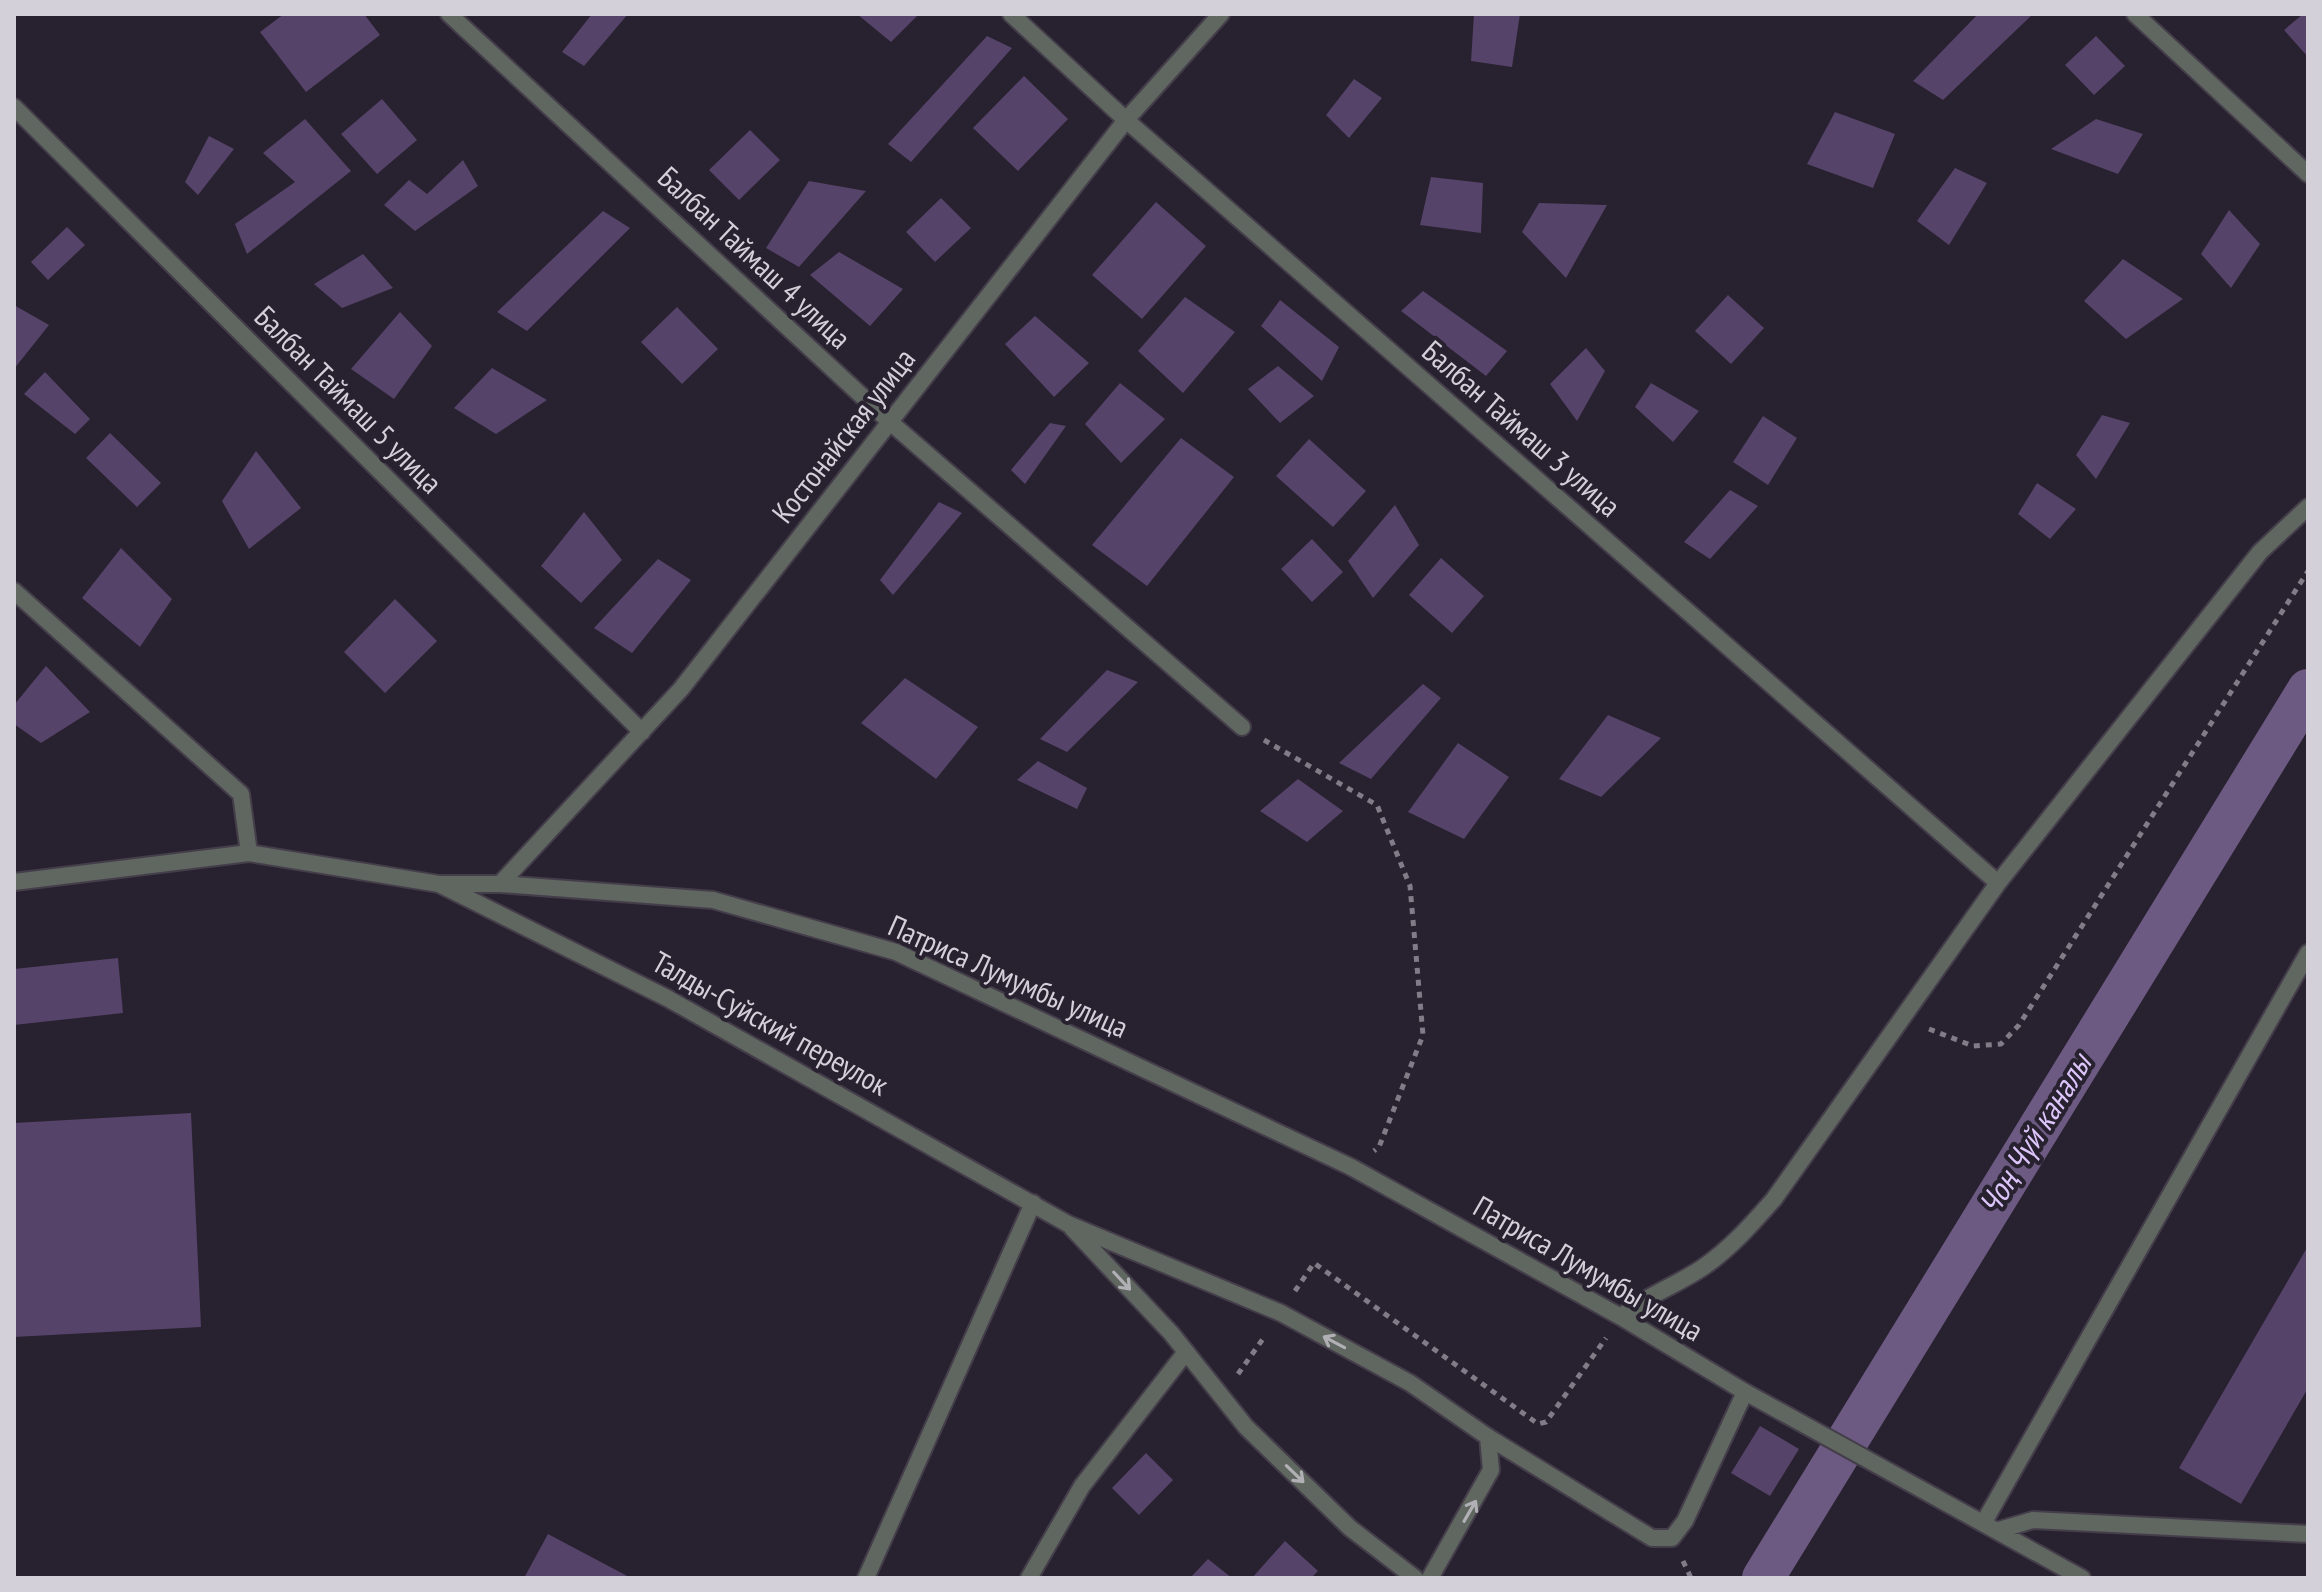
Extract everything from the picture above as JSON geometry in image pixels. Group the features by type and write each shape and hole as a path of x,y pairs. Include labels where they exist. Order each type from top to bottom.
{"street":[{"name":"Балбан Таймаш 4 улица","path":"449,14 890,422 1242,727"},
{"name":"Балбан Таймаш 3 улица","path":"1011,14 1126,120 1998,883"},
{"name":"Костонайская улица","path":"500,884 681,689 1126,120 1221,14"},
{"path":"2135,14 2308,174"},
{"name":"Балбан Таймаш 5 улица","path":"14,107 642,732"},
{"path":"1621,1317 1635,1305 1701,1268 1743,1234 1774,1199 1998,883 2260,552 2308,507"},
{"path":"14,591 241,794 249,853"},
{"name":"Патриса Лумумбы улица","path":"14,882 249,853 439,884 500,884 713,900 896,952 1351,1167 2082,1578"},
{"name":"Талды-Суйский переулок","path":"439,884 667,998 1068,1224 1281,1313 1410,1383 1488,1437 1652,1538 1672,1538 1685,1521 1753,1395"},
{"path":"1992,1526 2308,953"},
{"path":"866,1578 1033,1203"},
{"name":"Талды-Суйский переулок","path":"1068,1224 1186,1352 1246,1427 1350,1528 1415,1578"},
{"path":"1029,1578 1082,1486 1186,1352"},
{"path":"1430,1578 1491,1470 1488,1437"},
{"path":"1992,1526 2033,1520 2308,1534"}],"path":[{"path":"1902,1019 1973,1046 2001,1044 2019,1025 2308,571"},
{"path":"1242,727 1377,805 1410,886 1423,1035 1379,1147 1351,1167"},
{"path":"1222,1397 1314,1263 1538,1424 1546,1422 1621,1317"}],"building":[{"path":"284,14 364,14 380,35 306,92 260,32"},
{"path":"592,14 628,14 584,66 562,52"},
{"path":"857,14 919,14 891,42"},
{"path":"1474,14 1520,14 1512,67 1471,61"},
{"path":"1978,14 2033,14 1943,100 1913,81"},
{"path":"2303,14 2308,14 2308,57 2284,30"},
{"path":"987,36 1012,48 911,162 888,144"},
{"path":"2096,36 2125,66 2094,95 2065,65"},
{"path":"1024,76 1068,119 1018,171 973,128"},
{"path":"1354,79 1382,98 1349,138 1326,115"},
{"path":"382,99 417,140 377,174 341,134"},
{"path":"1835,112 1895,134 1873,188 1807,164"},
{"path":"305,119 351,171 247,254 235,224 295,182 263,153"},
{"path":"2096,119 2143,134 2118,174 2051,149"},
{"path":"750,130 780,160 739,200 709,170"},
{"path":"209,136 234,149 198,195 185,182"},
{"path":"463,160 478,186 415,231 384,205 409,180 427,194"},
{"path":"1955,168 1987,183 1949,245 1917,221"},
{"path":"1431,177 1483,183 1481,233 1420,225"},
{"path":"809,181 866,191 799,267 766,248"},
{"path":"941,198 971,228 935,262 906,232"},
{"path":"1156,202 1206,246 1142,319 1092,275"},
{"path":"1539,203 1607,205 1566,278 1522,232"},
{"path":"2229,210 2260,244 2231,288 2201,254"},
{"path":"603,211 630,228 527,331 497,312"},
{"path":"67,227 85,245 48,280 31,262"},
{"path":"839,252 903,289 870,326 810,275"},
{"path":"363,254 393,288 342,308 314,284"},
{"path":"2123,259 2183,299 2126,339 2084,301"},
{"path":"1423,291 1507,351 1486,376 1401,311"},
{"path":"1728,295 1764,328 1731,364 1695,331"},
{"path":"1185,297 1235,332 1183,393 1138,351"},
{"path":"1280,300 1339,347 1322,381 1261,326"},
{"path":"14,305 49,325 14,369"},
{"path":"677,307 718,349 682,384 641,342"},
{"path":"400,312 432,346 394,399 351,369"},
{"path":"1035,316 1089,363 1054,397 1005,344"},
{"path":"1586,348 1605,371 1577,421 1550,384"},
{"path":"1278,366 1314,396 1280,423 1248,389"},
{"path":"492,368 547,400 496,434 454,408"},
{"path":"45,372 90,419 75,434 24,394"},
{"path":"1120,383 1165,419 1121,463 1085,424"},
{"path":"1651,383 1699,411 1673,442 1635,407"},
{"path":"2102,415 2130,423 2096,479 2076,455"},
{"path":"1763,416 1797,438 1768,485 1733,462"},
{"path":"1050,423 1066,426 1025,484 1011,470"},
{"path":"110,433 161,483 137,507 86,458"},
{"path":"1181,438 1234,477 1147,586 1092,545"},
{"path":"1309,439 1366,491 1333,527 1276,476"},
{"path":"256,451 301,508 249,549 222,501"},
{"path":"2037,483 2076,509 2050,539 2018,514"},
{"path":"1730,490 1758,506 1710,559 1684,542"},
{"path":"939,502 962,513 893,595 880,580"},
{"path":"1395,505 1419,545 1373,598 1348,561"},
{"path":"584,512 622,560 581,603 541,566"},
{"path":"1312,539 1343,572 1312,602 1281,569"},
{"path":"121,548 172,599 140,647 82,598"},
{"path":"1441,558 1484,596 1452,633 1409,595"},
{"path":"658,559 691,580 632,653 594,628"},
{"path":"395,599 437,641 385,693 344,652"},
{"path":"46,666 90,712 41,743 14,724 14,705"},
{"path":"1107,670 1138,682 1067,752 1040,739"},
{"path":"905,678 978,727 936,779 861,723"},
{"path":"1423,684 1441,698 1371,779 1339,763"},
{"path":"1608,715 1661,738 1601,797 1559,779"},
{"path":"1458,743 1509,777 1464,839 1408,812"},
{"path":"1038,761 1087,788 1077,809 1017,780"},
{"path":"1298,779 1343,811 1307,842 1260,811"},
{"path":"118,958 123,1013 14,1025 14,969"},
{"path":"191,1113 201,1327 14,1337 14,1123"},
{"path":"2308,1246 2308,1388 2241,1504 2179,1468"},
{"path":"1760,1426 1799,1449 1770,1496 1731,1473"},
{"path":"1146,1453 1173,1480 1139,1515 1112,1488"},
{"path":"548,1534 631,1578 524,1578"},
{"path":"1285,1541 1318,1571 1311,1578 1252,1578"},
{"path":"1208,1559 1232,1578 1190,1578"}],"waterway":[{"name":"Чоң Чүй каналы","path":"1763,1578 2308,690"}]}
